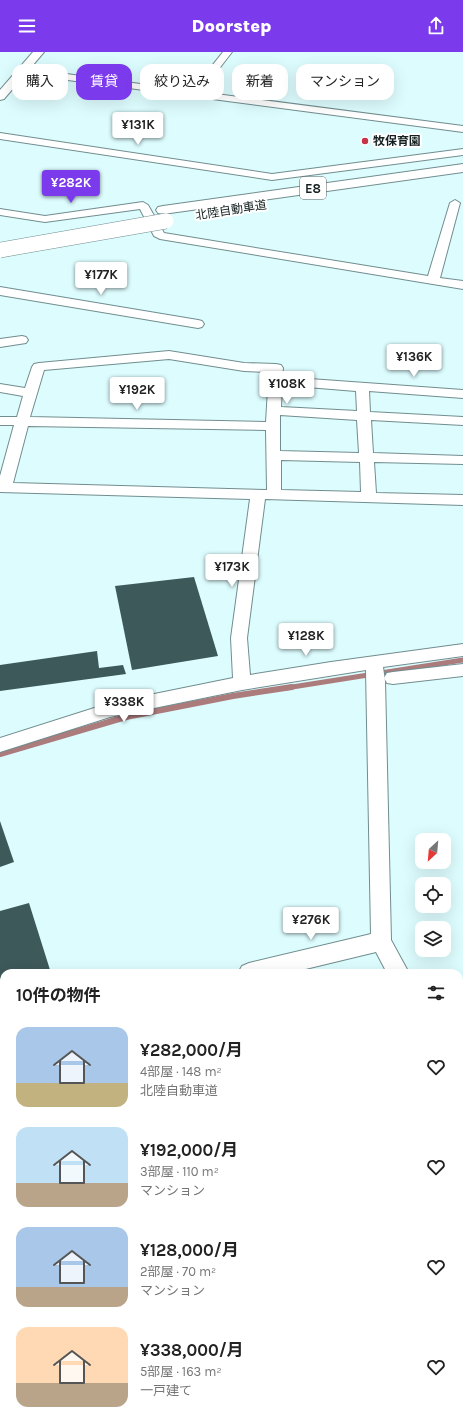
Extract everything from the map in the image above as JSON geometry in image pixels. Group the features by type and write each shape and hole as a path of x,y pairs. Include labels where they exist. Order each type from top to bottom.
{"main road":[{"path":"28,64 38,52"},
{"path":"2,93 12,82"},
{"name":"北陸自動車道","path":"0,250 164,216 463,168"},
{"name":"北陸自動車道","path":"0,238 164,216 264,205 463,176"}],"street":[{"path":"218,64 228,52"},
{"path":"68,77 140,86"},
{"path":"224,97 463,129"},
{"path":"0,136 272,177 463,152"},
{"path":"433,280 455,203"},
{"path":"0,212 45,219 142,205 160,236 463,285"},
{"path":"0,291 198,324"},
{"path":"0,343 22,340"},
{"path":"242,683 239,638 266,495 274,455 273,426 276,368 244,367 169,355 39,368 21,421 2,488 266,495 369,497 463,500"},
{"path":"276,381 463,394"},
{"path":"362,387 369,497"},
{"path":"0,388 30,393"},
{"path":"274,411 463,421"},
{"path":"0,421 273,426"},
{"path":"274,455 463,460"},
{"path":"381,674 463,650"},
{"path":"0,745 110,710 242,683 331,668 381,674 463,670"},
{"path":"381,674 381,940 396,969"},
{"path":"265,969 381,940"}],"building":[{"path":"194,577 218,656 132,670 115,586"},
{"path":"97,651 99,668 123,665 126,674 0,691 0,665"},
{"path":"0,821 14,862 0,867"},
{"path":"29,903 50,969 0,969 0,911"}],"waterway":[{"path":"286,688 463,660"},
{"path":"0,754 126,717 233,696 292,687"}],"place":[{"name":"牧保育園","path":"365,141"}]}
